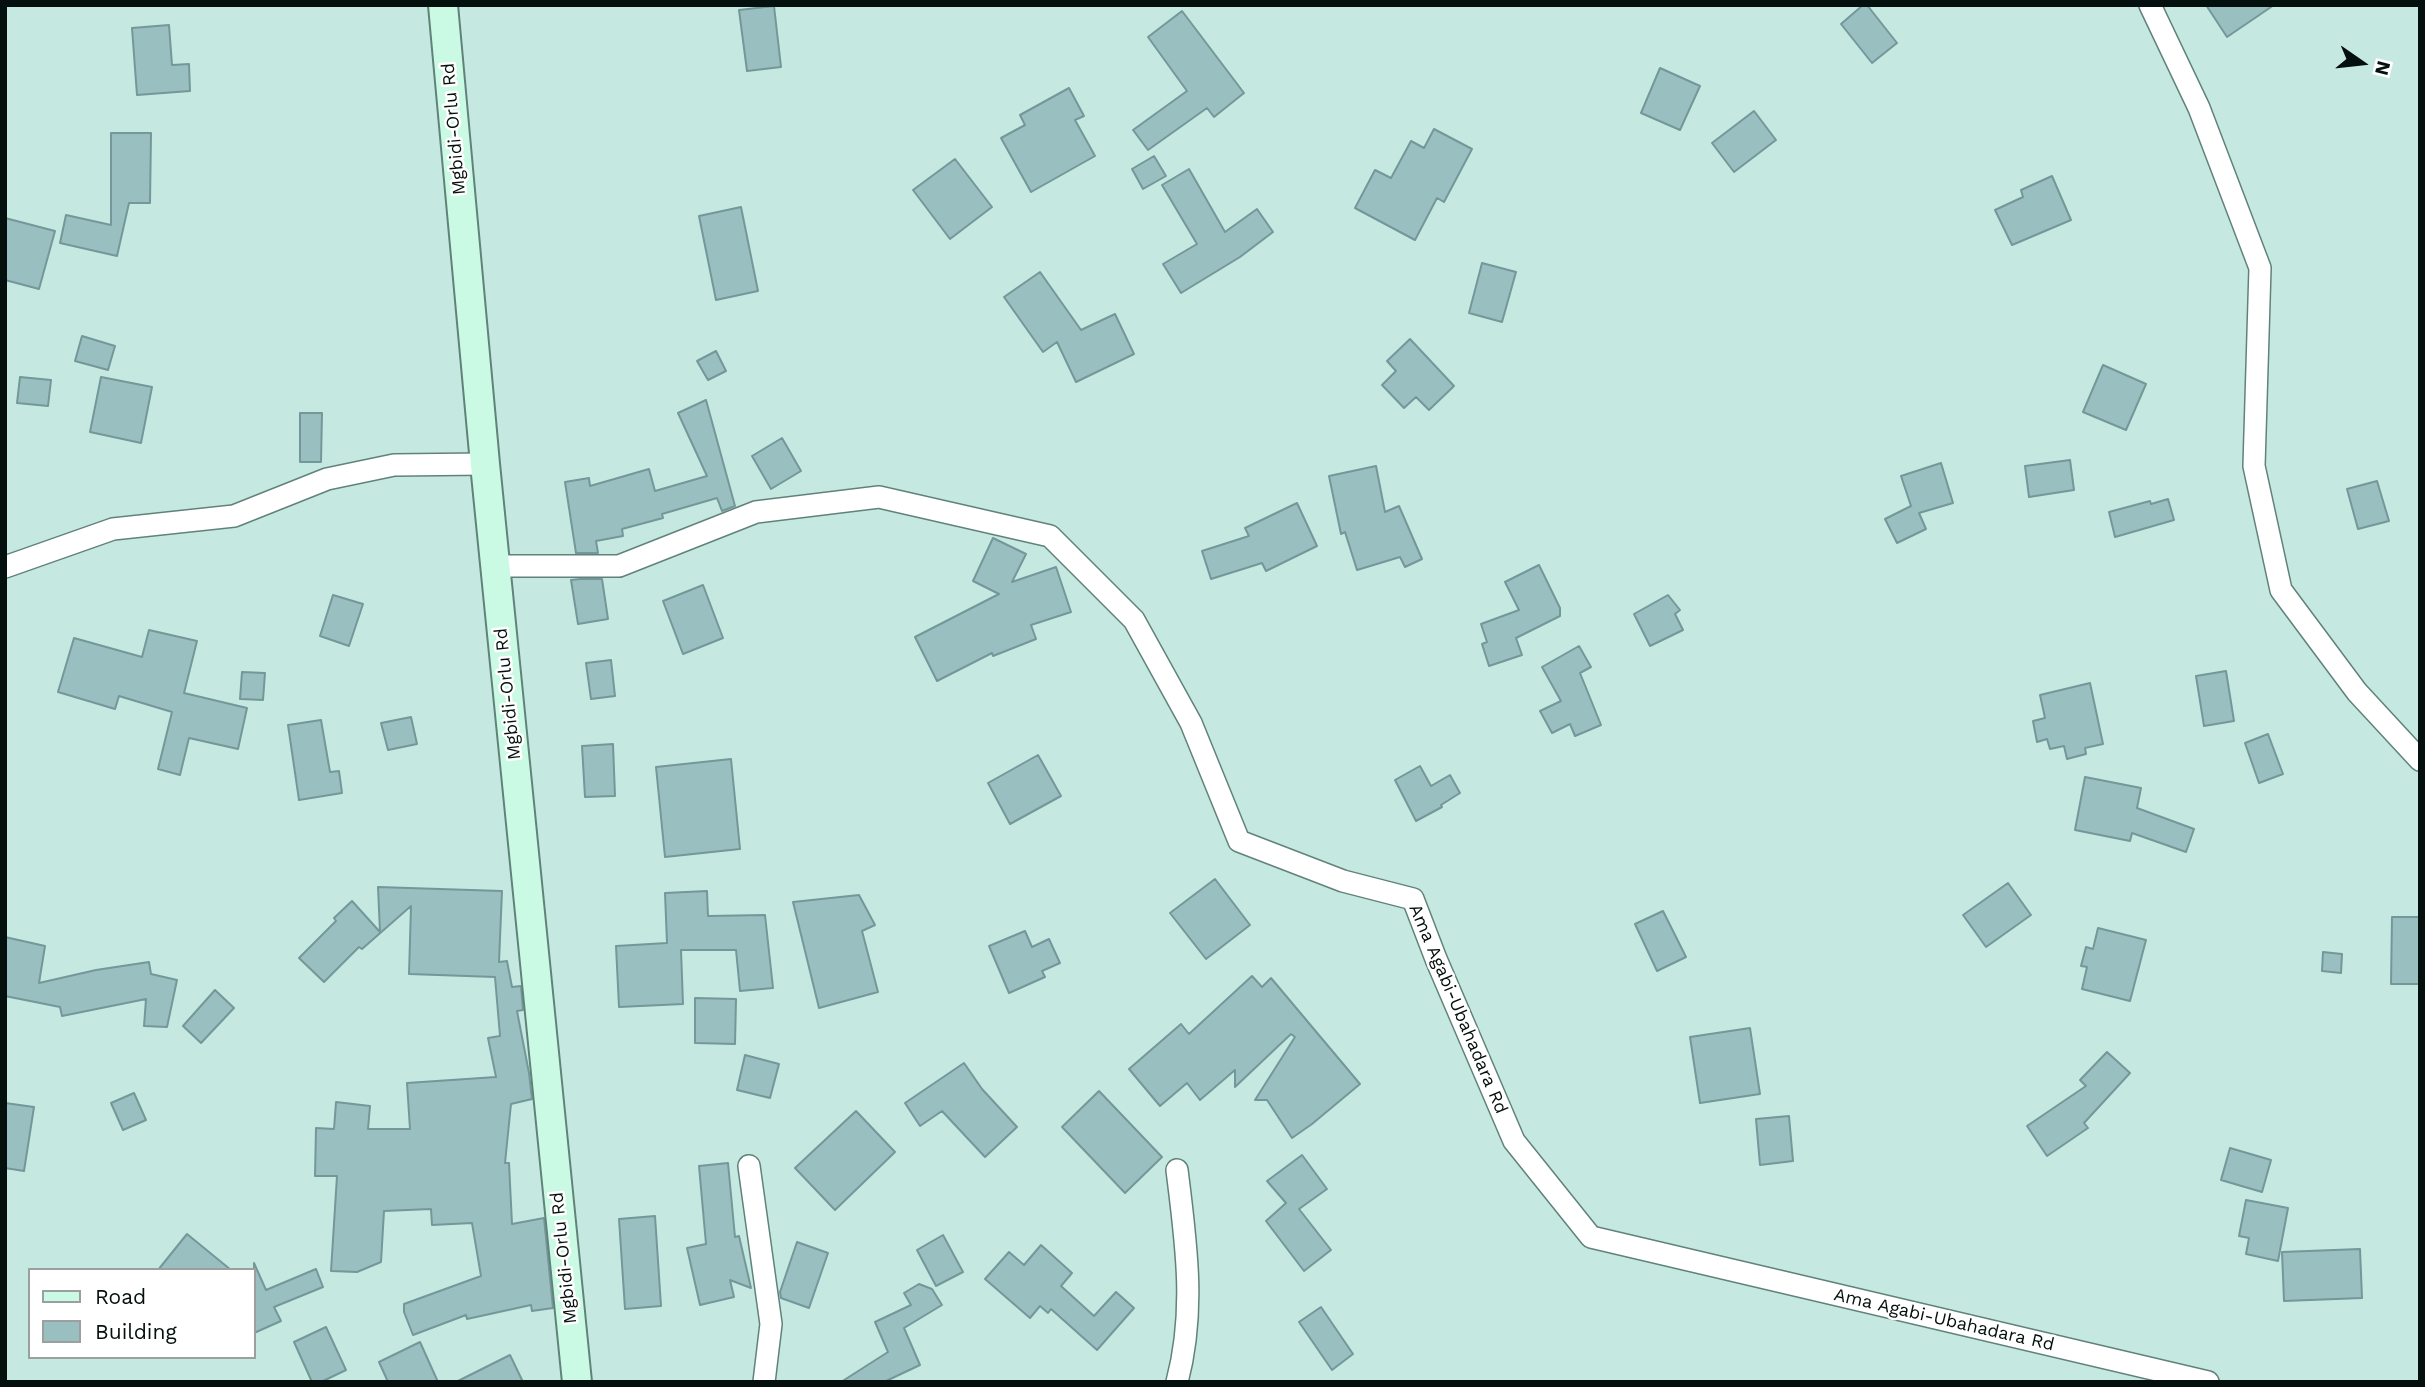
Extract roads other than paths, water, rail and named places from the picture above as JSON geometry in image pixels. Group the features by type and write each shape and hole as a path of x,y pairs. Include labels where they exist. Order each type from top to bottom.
{"main road":[{"name":"Mgbidi-Orlu Rd","path":"443,5 485,464 577,1382"}],"street":[{"path":"2150,5 2199,108 2260,268 2254,466 2281,590 2357,692 2420,760"},
{"path":"5,567 113,529 234,516 327,479 394,465 485,464"},
{"name":"Ama Agabi-Ubahadara Rd","path":"495,566 619,566 756,512 879,496 1050,536 1134,620 1191,723 1239,841 1343,881 1413,899 1514,1141 1591,1237 2208,1382"},
{"path":"749,1167 771,1324 764,1382"},
{"path":"1177,1170 1187,1251 1189,1302 1185,1352 1177,1382"}]}
